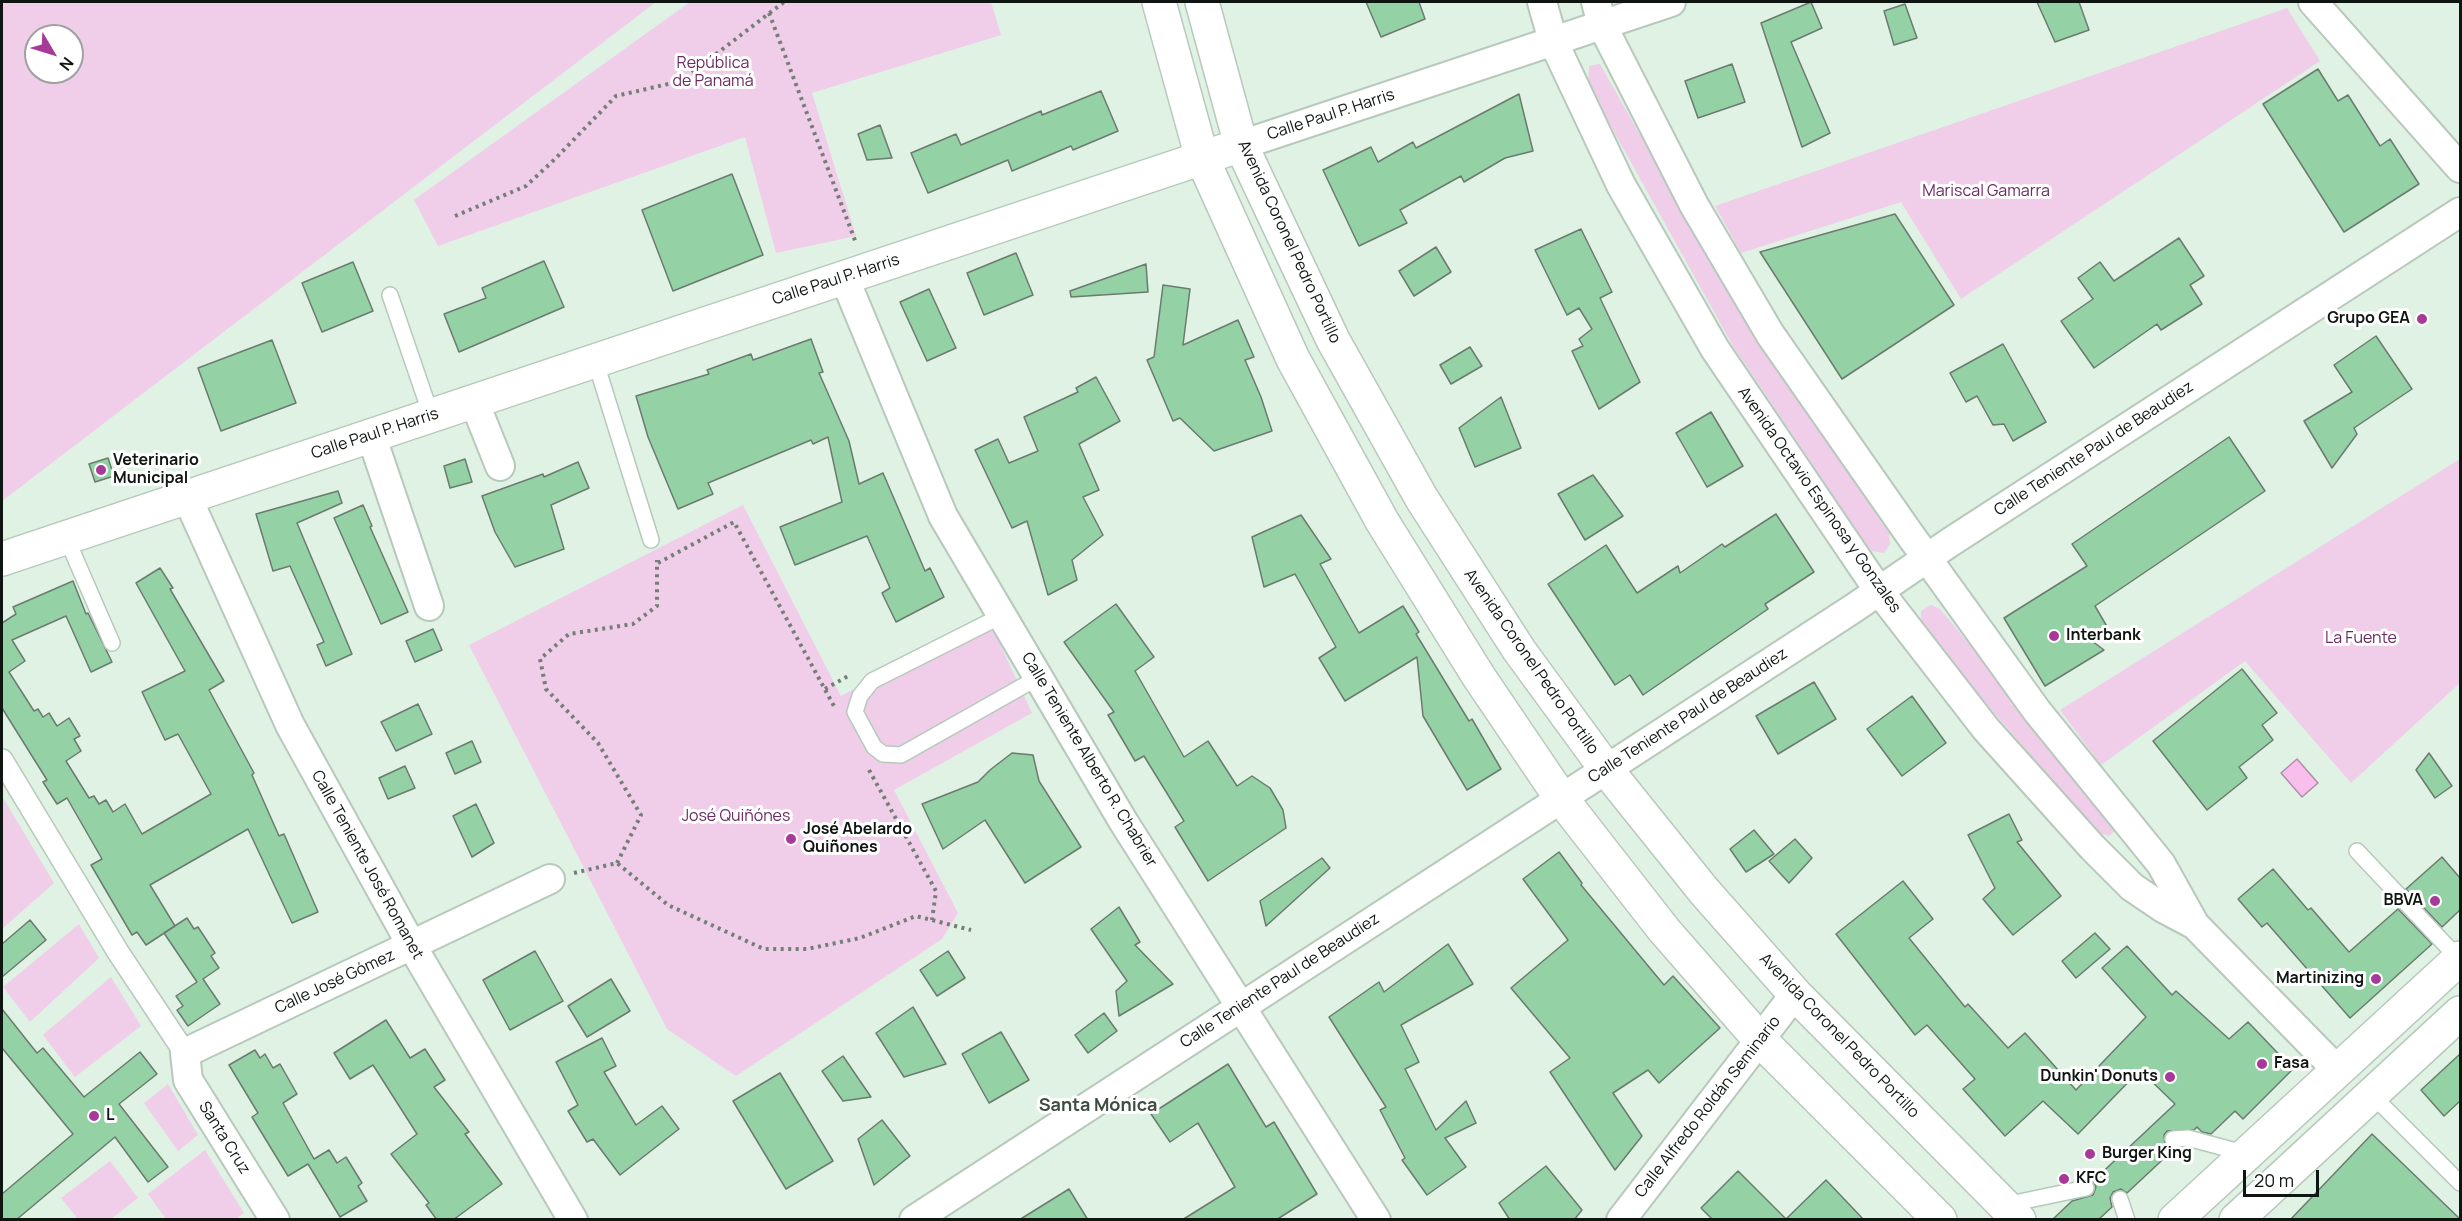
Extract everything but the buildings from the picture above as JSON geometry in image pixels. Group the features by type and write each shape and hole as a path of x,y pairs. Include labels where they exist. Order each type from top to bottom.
{"main road":[{"path":"1159,2 1202,158 1293,359 1382,521 1479,677 1561,798 1664,930 1760,1040 1940,1220"},
{"name":"Avenida Coronel Pedro Portillo","path":"1202,2 1241,145 1333,340 1422,499 1519,650 1606,769 1704,891 1795,994 2012,1212"},
{"name":"Calle Paul P. Harris","path":"2,559 1241,145"},
{"path":"2175,1220 2460,959"},
{"path":"2236,1220 2460,1013"}],"street":[{"name":"Avenida Octavio Espinosa y Gonzales","path":"1542,2 1553,41 1622,186 1715,349 1880,591 1986,729 2093,848 2133,887 2163,908 2194,925"},
{"name":"Calle Paul P. Harris","path":"1241,145 1553,41 1599,13 1671,2"},
{"path":"2313,2 2460,168"},
{"name":"Avenida Octavio Espinosa y Gonzales","path":"1599,13 1694,205 1770,334 1927,559 2037,711 2161,864 2194,925 2337,1070"},
{"name":"Calle Teniente Paul de Beaudiez","path":"923,1217 1242,1006 2460,212"},
{"name":"Calle Teniente Alberto R. Chabrier","path":"856,274 943,516 1123,821 1376,1220"},
{"path":"474,401 500,466"},
{"path":"371,435 429,606"},
{"name":"Calle Teniente José Romanet","path":"187,497 290,724 412,946 573,1220"},
{"path":"2,760 118,951 184,1053"},
{"path":"2093,848 2103,849 2121,841 2129,823"},
{"name":"Calle José Gómez","path":"184,1053 550,879"},
{"name":"Calle Alfredo Roldán Seminario","path":"1621,1220 1795,994"},
{"name":"Santa Cruz","path":"184,1053 188,1080 275,1220"}],"lane":[{"path":"390,295 431,415"},
{"path":"595,360 651,540"},
{"path":"66,537 112,644"},
{"path":"1003,615 872,681 860,696 855,712 873,747 883,754 901,755 1039,677"},
{"path":"2357,851 2460,959"},
{"path":"2372,1095 2460,1183"},
{"path":"2173,1139 2188,1138 2247,1154"},
{"path":"2012,1212 2064,1199 2086,1188"},
{"path":"2120,1199 2127,1220"}],"path":[{"path":"455,216 526,186 616,96 681,81 784,2"},
{"path":"769,13 856,274"},
{"path":"658,563 734,522 836,709"},
{"path":"617,863 641,815 598,743 546,689 540,658 569,634 633,624 657,606 658,563 651,540"},
{"path":"864,760 936,891 932,920"},
{"path":"550,879 617,863"},
{"path":"617,863 668,905 764,949 807,949 860,938 916,916 971,930"}],"green space":[{"path":"2,2 656,2 2,501"},
{"name":"República de Panamá","path":"690,2 991,2 1001,35 812,93 856,236 776,253 745,137 438,246 414,200"},
{"name":"Mariscal Gamarra","path":"2287,8 2320,61 1961,299 1901,202 1741,253 1715,206"},
{"path":"1600,64 1752,333 1889,533 1890,544 1884,553 1871,551 1733,346 1588,85 1589,66"},
{"name":"La Fuente","path":"2460,459 2460,683 2351,783 2245,661 2101,765 2060,710"},
{"name":"José Quiñónes","path":"743,505 841,696 985,620 998,640 1032,713 894,790 958,913 942,939 736,1076 667,1029 469,645"},
{"path":"1931,605 1940,609 2112,816 2117,829 2109,836 2096,832 1921,627 1921,611"},
{"path":"2,796 54,883 2,929"},
{"path":"79,924 99,958 30,1022 3,987"},
{"path":"111,977 141,1026 75,1077 43,1035"},
{"path":"168,1084 198,1135 178,1151 144,1103"},
{"path":"205,1150 244,1213 236,1219 166,1219 148,1194"},
{"path":"110,1161 138,1198 111,1219 78,1219 61,1198"}],"shaded area":[{"path":"2297,759 2318,783 2302,797 2281,773"}],"place":[{"name":"Grupo GEA","path":"2422,319"},
{"name":"Veterinario Municipal","path":"101,470"},
{"name":"Interbank","path":"2054,636"},
{"name":"José Abelardo Quiñones","path":"791,839"},
{"name":"BBVA","path":"2435,901"},
{"name":"Martinizing","path":"2376,979"},
{"name":"Fasa","path":"2262,1064"},
{"name":"Dunkin' Donuts","path":"2170,1077"},
{"name":"L","path":"94,1116"},
{"name":"Burger King","path":"2090,1154"},
{"name":"KFC","path":"2064,1179"}],"district":[{"name":"Santa Mónica","path":"1098,1106"}]}
